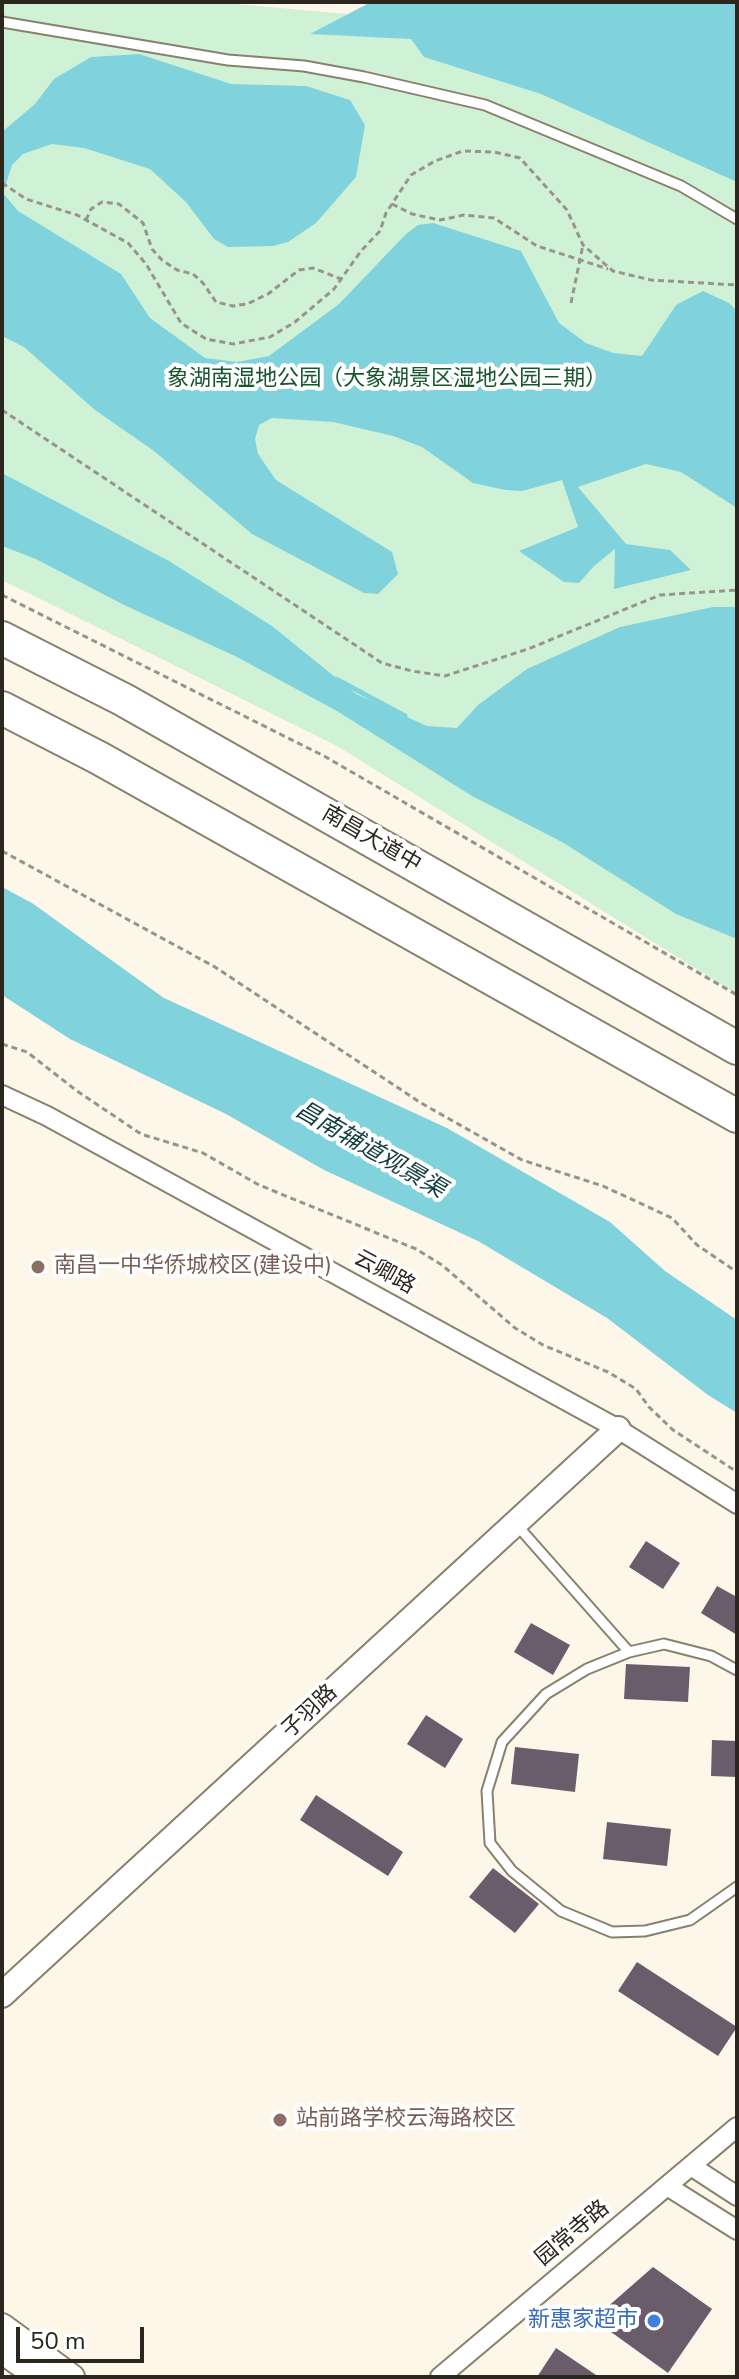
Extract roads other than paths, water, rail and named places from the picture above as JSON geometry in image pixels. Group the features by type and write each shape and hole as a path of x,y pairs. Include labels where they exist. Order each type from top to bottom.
{"highway":[{"name":"南昌大道中","path":"2,638 124,700 737,1048"},
{"path":"2,708 99,758 737,1116"}],"street":[{"name":"云卿路","path":"2,1095 47,1116 618,1429 737,1504"},
{"name":"子羽路","path":"2,1995 618,1429"},
{"name":"园常寺路","path":"440,2377 737,2127"},
{"path":"691,2166 737,2196"},
{"path":"667,2186 737,2230"},
{"path":"2,2326 72,2377"},
{"path":"2,2351 38,2377"}],"lane":[{"path":"2,22 228,60 304,66 485,105 681,186 737,219"},
{"path":"515,1523 629,1652"},
{"path":"737,1670 711,1656 664,1644 629,1652 587,1669 546,1694 502,1742 487,1791 490,1843 512,1871 561,1911 612,1932 645,1931 690,1920 737,1887"}],"water":[{"path":"371,2 737,2 737,182 541,94 424,57 411,39 310,34"},
{"path":"139,54 231,84 306,86 350,100 365,125 356,177 316,223 288,242 273,246 228,247 214,239 186,202 150,169 84,148 52,144 23,154 12,165 3,193 18,211 121,274 150,318 205,358 237,362 269,356 339,304 406,234 418,225 433,223 521,251 559,323 586,343 613,353 642,356 676,305 703,291 729,303 737,311 737,508 681,472 646,464 578,487 626,544 670,550 691,570 614,589 615,549 579,583 564,582 519,551 578,527 562,480 522,491 505,490 473,483 422,447 393,436 333,422 272,418 259,425 255,439 258,454 276,480 392,552 398,574 378,594 364,593 252,534 154,451 95,410 24,347 2,336 2,132 35,104 54,79 91,57"},
{"path":"2,473 169,561 272,626 356,694 427,726 457,728 478,705 527,669 620,627 713,607 737,607 737,939 676,914 562,842 472,796 337,711 235,656 124,605 36,559 2,546"},
{"name":"昌南辅道观景渠","path":"2,887 32,903 164,998 447,1128 610,1222 665,1271 737,1320 737,1413 708,1395 607,1318 478,1241 324,1170 226,1114 70,1039 2,995"}],"waterway":[{"path":"336,679 405,716"}],"place":[{"name":"南昌一中华侨城校区(建设中)","path":"38,1267"},
{"name":"站前路学校云海路校区","path":"280,2120"},
{"name":"新惠家超市","path":"654,2321"}],"park label":[{"name":"象湖南湿地公园（大象湖景区湿地公园三期）","path":"387,380"}]}
